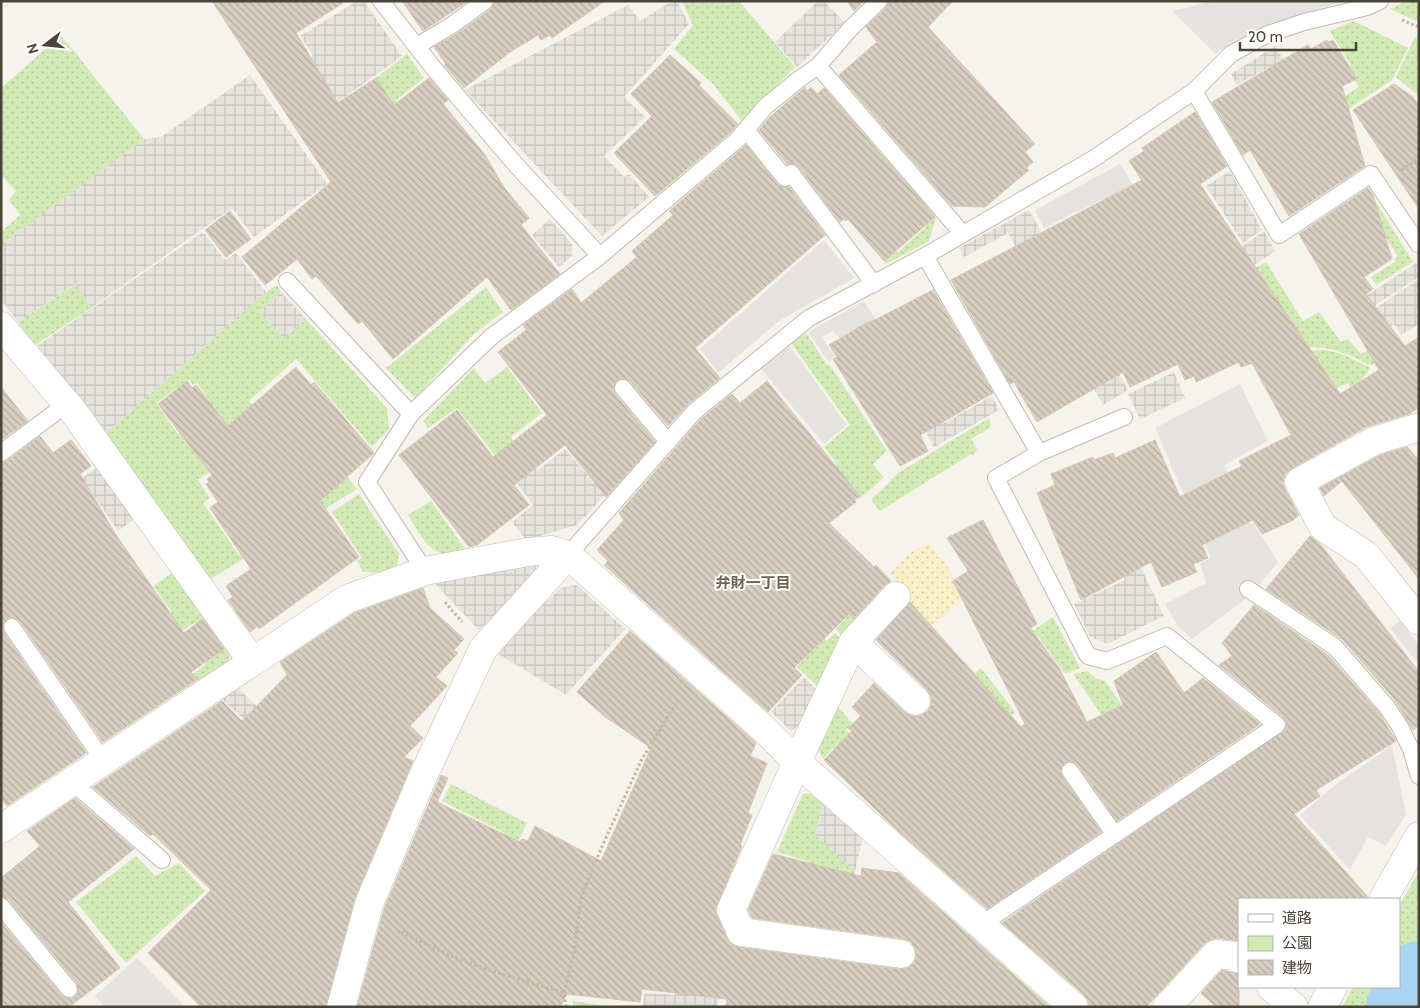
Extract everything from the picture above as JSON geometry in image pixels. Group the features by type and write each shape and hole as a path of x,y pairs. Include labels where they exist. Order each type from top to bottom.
{"street":[{"path":"1,326 65,402 252,661"},
{"path":"1419,427 1374,441 1299,482 1323,527 1366,555 1419,621"},
{"path":"1,829 347,599 426,571 528,552 552,550 568,555 763,728 797,762 1074,1007"},
{"path":"341,1007 369,904 423,776 483,649 568,555"},
{"path":"896,596 853,642 731,910 741,932 901,954"},
{"path":"853,642 916,701"},
{"path":"1384,898 1419,836"},
{"path":"1167,1007 1216,954 1235,956 1238,958"},
{"path":"1272,988 1294,1007"},
{"path":"1322,1007 1332,988"}],"lane":[{"path":"382,1 516,166 600,256"},
{"path":"417,46 452,25 485,1"},
{"path":"426,571 367,482 410,414 491,337 600,256 738,139 766,106 818,66 850,29 879,1"},
{"path":"568,555 694,412 809,318 925,256 1093,159 1194,91 1231,54 1268,34 1304,22 1367,7 1380,1"},
{"path":"818,66 962,234"},
{"path":"1194,91 1279,235 1371,174 1419,245"},
{"path":"746,130 785,178 791,173 874,284"},
{"path":"925,256 1039,453"},
{"path":"287,281 410,414"},
{"path":"624,388 668,442"},
{"path":"1,453 56,412 65,402"},
{"path":"982,924 1277,725 1167,636 1108,660 1088,656 996,478 1039,453 1124,417"},
{"path":"1248,589 1334,647 1387,707 1411,749 1419,776"},
{"path":"12,627 103,760"},
{"path":"1070,771 1115,835"},
{"path":"72,782 162,860"},
{"path":"1,906 69,989"}],"path":[{"path":"426,571 430,584 483,649"},
{"path":"566,1007 564,993 574,953 581,898 600,851 642,760 685,687 699,671"},
{"path":"367,913 398,931 451,956 564,993"}],"shaded area":[{"path":"357,1 364,1 402,56 337,103 307,60 313,55 300,36"},
{"path":"672,1 677,1 689,24 624,97 645,117 604,156 624,177 629,174 649,197 602,236 465,90 628,5 640,21"},
{"path":"818,1 824,1 845,23 797,67 775,42"},
{"path":"1213,1 1347,1 1271,23 1230,43 1216,54 1172,11"},
{"path":"1275,46 1312,108 1284,97 1267,68 1237,85 1231,74"},
{"path":"250,75 327,184 254,237 232,208 91,308 75,284 18,322 1,300 1,245 144,139 161,137"},
{"path":"1120,164 1186,270 1168,319 1103,199 1044,228 1035,210"},
{"path":"1230,171 1262,230 1243,243 1206,186"},
{"path":"1029,210 1128,390 1103,405 1008,233 964,257 959,248"},
{"path":"550,219 572,244 572,256 559,267 532,235"},
{"path":"1264,231 1275,251 1253,266 1198,278"},
{"path":"203,232 225,260 236,253 266,292 105,434 37,346"},
{"path":"824,240 854,278 779,321 718,373 700,349"},
{"path":"1416,263 1419,267 1419,277 1374,306 1367,295"},
{"path":"1419,279 1419,324 1401,335 1394,324 1384,331 1371,311"},
{"path":"281,292 306,319 284,339 259,312"},
{"path":"864,301 880,326 848,348 833,331 822,337 834,356 829,362 808,332"},
{"path":"789,345 847,425 824,444 761,369"},
{"path":"913,367 944,423 992,396 999,410 934,447 895,377"},
{"path":"1174,372 1185,398 1140,419 1128,394"},
{"path":"1240,384 1268,441 1224,465 1250,524 1253,523 1278,562 1251,595 1192,639 1177,625 1165,604 1206,583 1200,563 1211,558 1155,428"},
{"path":"565,449 605,495 577,525 526,540 512,522 533,505 514,479 533,465 538,470"},
{"path":"98,467 136,518 118,531 82,478"},
{"path":"1125,534 1164,616 1107,644 1090,637 1074,604 1125,580 1118,565"},
{"path":"534,562 538,573 479,630 435,584"},
{"path":"577,585 625,629 566,695 493,651 562,587"},
{"path":"1400,621 1419,645 1419,665 1390,628"},
{"path":"804,677 817,690 800,726 791,731 771,712"},
{"path":"237,687 273,722 262,735 220,698"},
{"path":"1392,745 1406,815 1386,846 1368,837 1350,870 1300,815 1335,785"},
{"path":"824,801 863,838 855,871 815,835"},
{"path":"683,940 726,961 717,1007 642,1007 645,993 675,995"},
{"path":"137,958 185,1007 105,1007 95,996"}],"green space":[{"path":"682,1 739,1 795,67 742,121 712,83 674,49 693,25"},
{"path":"1406,1 1419,1 1419,22 1390,9"},
{"path":"1354,21 1408,48 1392,80 1345,111 1339,100 1359,87 1347,68 1351,65 1330,31"},
{"path":"61,35 144,139 1,245 1,232 20,215 9,200 16,191 1,175 1,88"},
{"path":"1415,37 1419,38 1419,96 1396,77"},
{"path":"407,54 424,78 396,100 413,123 372,101 385,91 376,78"},
{"path":"910,183 936,218 929,241 886,264 882,259 895,249 898,252 926,227 905,202 889,198"},
{"path":"1374,199 1413,262 1376,285 1371,277 1395,262 1394,259 1398,257 1367,207"},
{"path":"1266,262 1303,321 1319,312 1341,342 1348,339 1361,354 1380,344 1386,353 1371,366 1336,351 1309,347 1298,348 1250,271"},
{"path":"76,284 91,308 34,346 18,322"},
{"path":"277,285 281,292 259,312 284,339 306,319 387,408 389,429 372,447 296,359 249,401 323,481 337,472 348,478 357,489 209,580 105,434 266,292","holes":["189,379 193,385 197,383 210,401 207,404 210,410 178,434 156,403","218,466 255,545 239,555 203,503 210,498 198,480"]},
{"path":"486,287 503,312 473,335 415,398 386,368"},
{"path":"806,333 887,451 873,464 884,478 859,499 832,469 837,464 824,447 850,425 791,343"},
{"path":"1325,350 1342,354 1371,368 1352,391 1348,383 1329,391 1306,351"},
{"path":"507,367 542,413 511,437 529,462 512,476 457,408 428,428 423,421 474,368 485,383"},
{"path":"989,418 991,425 988,429 971,439 977,449 973,456 971,454 880,511 871,500 898,473"},
{"path":"359,494 399,554 397,565 387,573 363,572 357,561 362,558 332,512"},
{"path":"431,501 468,553 455,555 437,551 420,534 408,515"},
{"path":"865,558 872,565 860,576 880,599 842,636 836,629 849,615 837,603 855,567"},
{"path":"173,572 230,652 228,661 199,682 193,674 206,664 198,651 208,643 194,623 177,634 165,618 172,612 153,586"},
{"path":"1053,617 1080,668 1065,674 1038,636 1031,641 1026,635"},
{"path":"835,633 840,639 818,687 797,667 823,638 827,641"},
{"path":"964,661 975,673 981,668 1015,712 987,739 949,674"},
{"path":"1087,671 1097,679 1104,680 1126,711 1106,721 1073,674"},
{"path":"837,706 852,723 846,730 850,734 823,759 818,748"},
{"path":"451,784 527,823 499,880 485,873 505,833 442,801"},
{"path":"813,793 824,801 815,835 855,871 852,885 807,866 808,861 777,852 803,794"},
{"path":"136,856 155,876 179,863 205,891 126,963 76,902"},
{"path":"1419,871 1419,955 1400,988 1400,904"},
{"path":"1352,988 1400,988 1389,1007 1342,1007"},
{"path":"573,1001 613,1007 573,1007"}],"sand":[{"path":"929,542 940,559 943,559 965,598 927,629 901,604 908,598 890,573 913,551"}],"building":[{"path":"212,1 346,1 296,33 338,103 376,78 394,105 429,78 448,100 443,104 485,155 503,186 529,218 521,225 560,274 511,310 487,277 393,359 362,321 358,324 316,276 312,279 297,259 265,285 242,257 331,182"},
{"path":"402,1 468,1 423,31"},
{"path":"495,1 605,1 552,38 550,35 541,40 538,35 510,52 464,88 444,65 446,64 434,47 458,33 491,9"},
{"path":"847,1 864,1 854,11"},
{"path":"889,1 953,1 928,27 1035,144 1025,152 1033,162 1026,168 1029,170 985,207 952,206 839,75 877,42 866,27 886,8"},
{"path":"1327,40 1329,42 1333,40 1357,79 1342,86 1365,166 1289,216 1250,150 1243,155 1212,102 1308,45 1311,49"},
{"path":"670,55 701,83 699,85 738,124 655,196 614,153 652,116 631,94"},
{"path":"1394,84 1413,97 1419,106 1419,209 1353,110"},
{"path":"805,87 807,91 811,87 817,94 824,88 935,217 884,261 848,219 840,222 799,167 794,164 787,164 759,130 771,116"},
{"path":"1195,112 1227,166 1200,184 1340,394 1379,370 1299,234 1368,188 1373,195 1392,259 1364,277 1373,289 1366,294 1405,346 1419,337 1419,407 1409,414 1366,427 1285,474 1283,482 1285,489 1299,515 1292,521 1262,534 1253,520 1202,545 1208,558 1193,564 1197,572 1162,587 1151,562 1081,600 1037,493 1055,485 1051,474 1093,457 1094,460 1113,453 1115,458 1155,440 1180,497 1242,466 1239,461 1291,435 1252,363 1241,367 1239,362 1196,382 1194,376 1185,380 1178,364 1130,387 1123,372 1037,422 1014,382 1010,384 951,280 1142,180 1129,161 1144,151 1142,148"},
{"path":"746,145 778,185 789,187 825,235 695,348 720,378 688,404 668,426 630,381 622,378 616,381 613,389 615,394 655,442 606,497 565,445 514,485 529,505 477,545 469,547 399,455 457,410 493,457 547,415 498,352 526,330 523,325 572,289 581,303 637,257 632,251 673,215 669,211"},
{"path":"230,211 251,239 226,257 205,230"},
{"path":"933,290 993,393 920,435 928,451 900,466 833,359 837,357 829,345 868,322"},
{"path":"296,367 311,385 314,382 374,453 320,501 359,557 259,629 258,626 250,632 228,600 233,597 226,586 251,569 210,508 218,502 206,484 209,482 207,479 212,475 158,404 187,381 192,388 196,385 228,426"},
{"path":"767,381 860,496 854,500 856,502 829,523 891,581 853,619 849,614 794,668 802,675 768,712 604,565 608,561 597,550 624,520 619,513 701,419 732,394 740,403"},
{"path":"1,387 28,421 1,440"},
{"path":"40,436 53,453 71,440 91,466 80,474 116,535 184,633 203,619 224,649 191,672 198,679 103,742 20,621 12,617 6,619 2,627 4,633 86,753 7,806 1,798 1,463 7,461"},
{"path":"1407,447 1419,460 1419,579 1342,481 1324,496 1320,488 1380,455"},
{"path":"983,520 1037,624 1030,628 1059,668 1087,722 1123,705 1114,681 1156,652 1184,693 1203,678 1260,724 1117,821 1078,765 1070,761 1065,763 1061,767 1062,776 1101,832 987,909 898,831 824,760 852,731 848,728 861,716 852,707 874,683 905,712 912,716 920,716 928,711 931,705 931,697 927,690 876,640 910,602 1021,727 1025,724 953,581 968,571 947,538"},
{"path":"1310,536 1321,545 1419,672 1419,726 1413,730 1395,700 1343,640 1266,589"},
{"path":"423,588 430,608 464,639 454,650 458,653 436,677 447,686 410,726 423,738 404,757 413,761 355,898 326,1007 201,1007 148,953 211,890 153,834 150,836 93,787 222,701 242,721 287,675 280,662 354,613"},
{"path":"1254,605 1328,655 1379,713 1396,741 1316,790 1320,796 1294,814 1368,897 1238,898 1238,941 1217,938 1205,943 1146,1007 1089,1007 1089,1002 1084,995 1002,923 1285,730 1287,725 1283,717 1219,665 1232,656 1222,643"},
{"path":"630,631 752,739 756,743 750,756 767,763 748,813 752,815 740,845 742,846 715,910 731,944 739,947 899,969 907,968 914,963 916,956 915,948 910,941 752,918 748,910 773,854 861,876 862,868 899,873 1050,1007 726,1007 727,999 642,989 640,1002 567,994 560,1007 357,1007 384,909 441,775 448,778 437,802 520,842 522,839 528,841 535,826 601,861 651,748 604,716 577,692"},
{"path":"75,798 134,849 68,902 120,968 69,1007 1,1007 1,922 62,996 71,999 78,992 77,983 9,900 1,896 1,878 40,846 27,831"},
{"path":"1222,970 1238,974 1239,1007 1216,1007 1201,993"}],"waterway":[{"path":"1401,1007 1419,976"}],"district":[{"name":"弁財一丁目","path":"753,583"}]}
